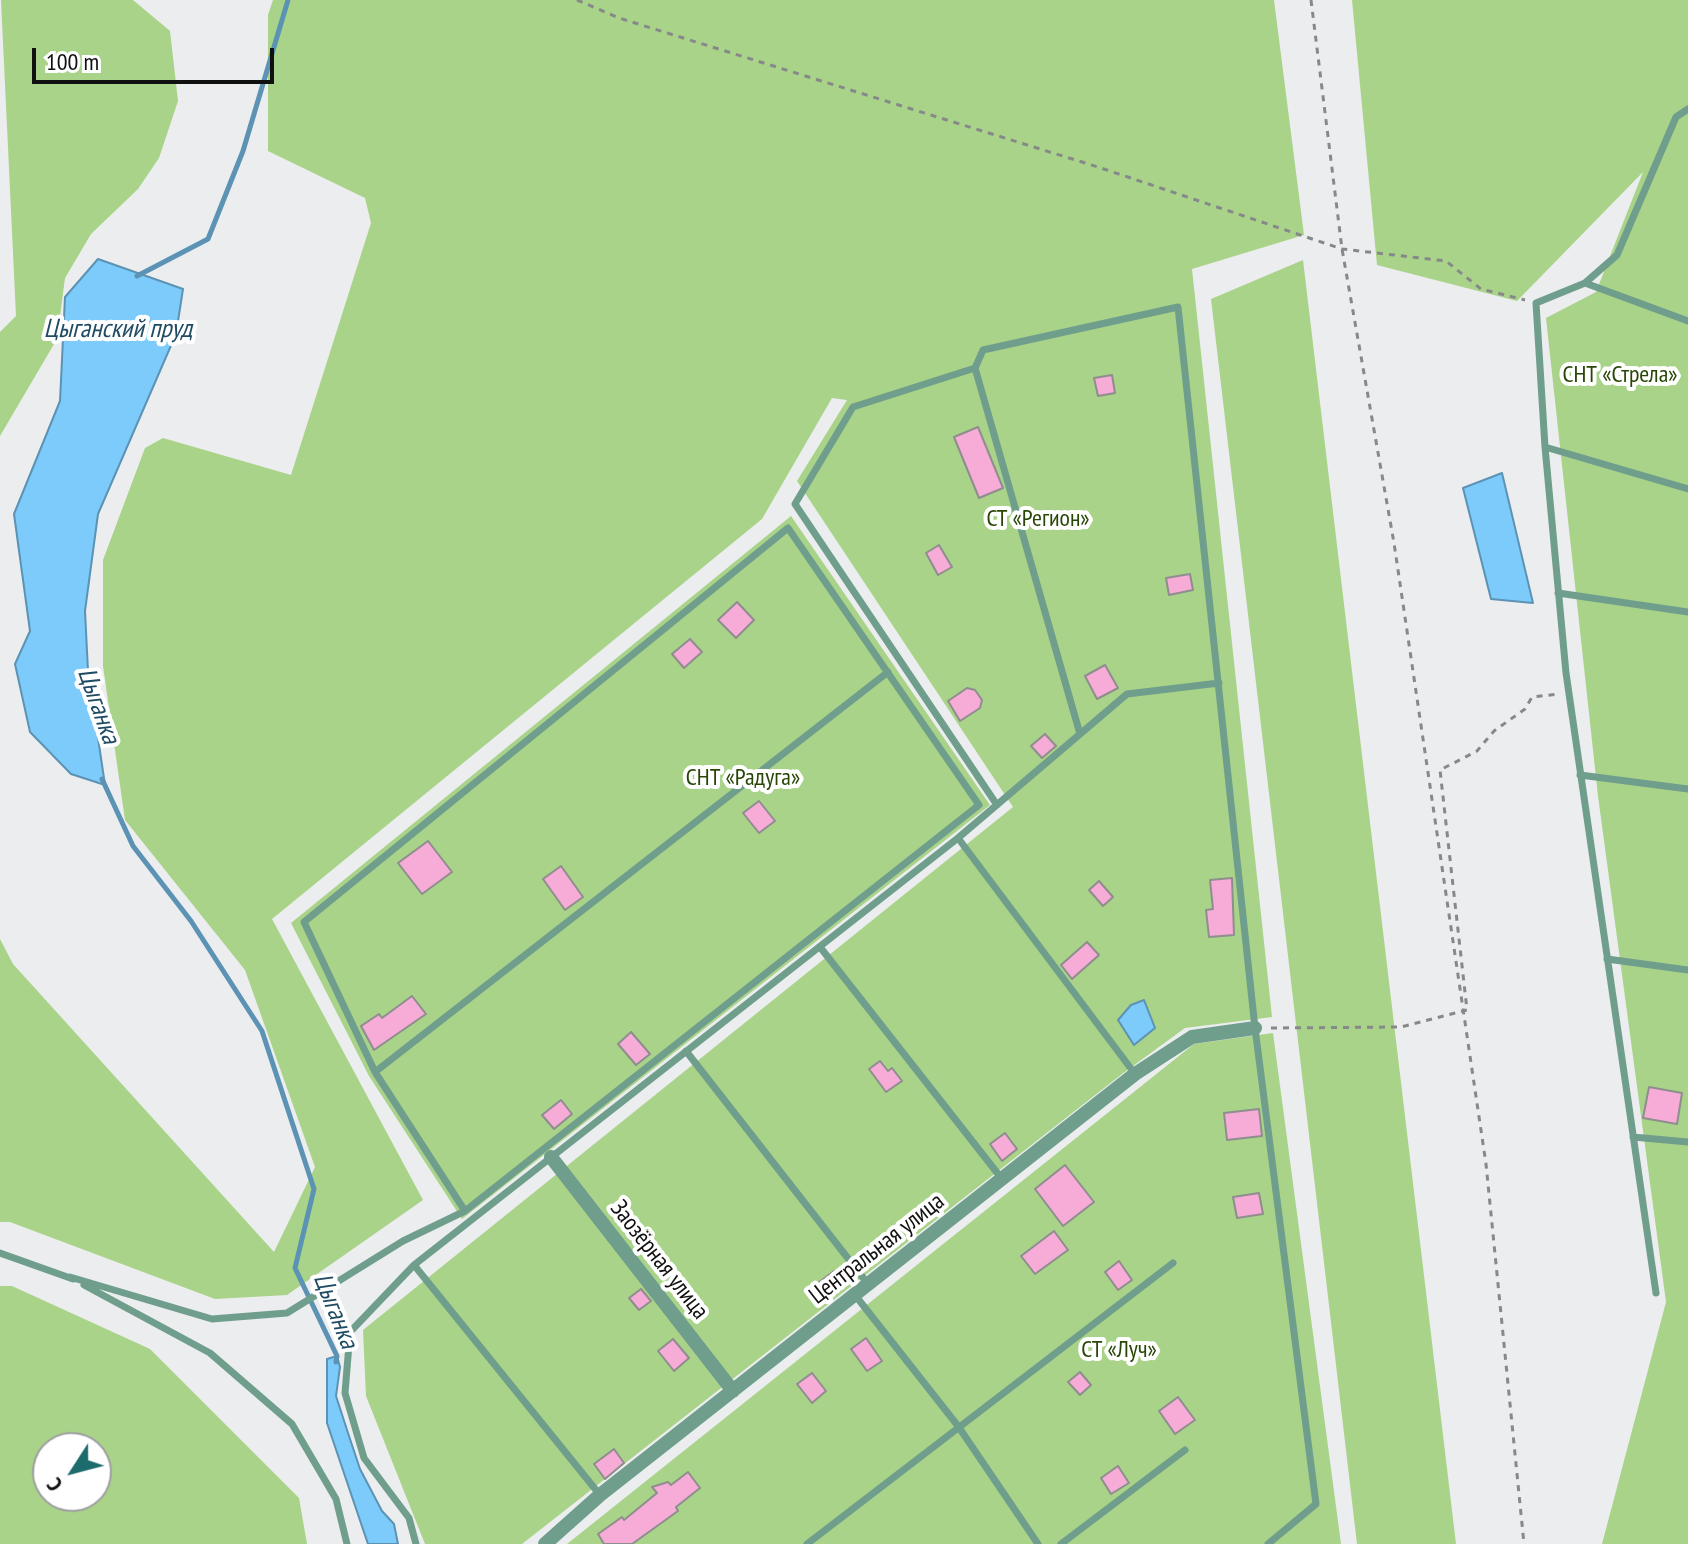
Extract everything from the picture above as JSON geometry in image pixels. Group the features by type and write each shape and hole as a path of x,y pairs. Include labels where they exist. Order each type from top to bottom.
{"street":[{"name":"Центральная улица","path":"545,1544 600,1495 1135,1074 1192,1037 1255,1028"},
{"name":"Заозёрная улица","path":"551,1157 733,1391"}],"lane":[{"path":"1656,1293 1568,692 1545,447 1536,303 1585,283 1617,255 1676,117 1688,109"},
{"path":"1585,283 1688,321"},
{"path":"1080,734 975,368 983,350 1178,307 1255,1028 1316,1504 1268,1544"},
{"path":"975,368 853,407 795,504 997,805"},
{"path":"1545,447 1688,489"},
{"path":"0,1253 212,1319 287,1313 403,1241 465,1211 979,805 788,528 304,922 375,1072 465,1211"},
{"path":"1558,593 1688,612"},
{"path":"375,1072 888,672"},
{"path":"416,1544 409,1518 364,1458 345,1393 350,1332 414,1265 958,838 1127,694 1219,683"},
{"path":"1580,775 1688,789"},
{"path":"958,838 1135,1074"},
{"path":"820,947 1002,1179"},
{"path":"1607,959 1688,970"},
{"path":"686,1051 868,1284"},
{"path":"1633,1137 1688,1142"},
{"path":"807,1544 1173,1263"},
{"path":"414,1265 600,1495"},
{"path":"70,1277 210,1353 292,1424 336,1499 347,1544"},
{"path":"855,1295 958,1426 1038,1544"},
{"path":"1061,1544 1185,1450"}],"path":[{"path":"577,0 619,18 1098,167 1342,249 1446,261 1481,289 1536,303"},
{"path":"1311,0 1342,249 1394,543 1486,1164 1524,1544"},
{"path":"1255,1028 1401,1027 1467,1010 1440,770 1477,751 1494,731 1525,709 1532,697 1568,692"}],"green space":[{"path":"1,0 133,0 170,31 178,101 159,158 138,189 91,234 65,278 57,339 0,436 0,332 16,316"},
{"name":"СТ «Регион»","path":"273,0 1274,0 1304,235 1192,269 1272,1017 1185,1028 522,1544 425,1544 366,1396 363,1330 1013,807 797,481 847,400 832,398 762,519 272,919 423,1200 287,1295 215,1299 10,1222 0,1222 0,939 13,964 274,1252 315,1167 245,970 125,820 103,666 103,560 145,448 163,438 291,475 371,223 365,198 268,151 268,15"},
{"name":"СНТ «Стрела»","path":"1352,0 1688,0 1688,1544 1602,1544 1666,1302 1598,796 1546,318 1596,292 1643,172 1517,301 1377,265"},
{"path":"1303,260 1456,1544 1357,1544 1211,299"},
{"name":"СНТ «Радуга»","path":"791,516 990,805 462,1219 369,1076 291,923"},
{"name":"СТ «Луч»","path":"1273,1033 1341,1544 567,1544 1194,1044"},
{"path":"0,1286 12,1286 150,1349 299,1498 307,1544 0,1544"}],"water":[{"name":"Цыганский пруд","path":"98,259 183,289 176,334 98,514 85,611 88,671 105,785 71,774 30,732 15,664 30,631 14,514 60,401 65,297"},
{"path":"1502,473 1533,603 1491,599 1463,488"},
{"path":"1144,1000 1155,1028 1134,1045 1118,1020 1131,1005"},
{"path":"337,1356 340,1367 336,1396 360,1469 382,1511 394,1524 398,1544 368,1544 327,1423 327,1359"}],"building":[{"path":"1112,375 1115,393 1098,396 1094,378"},
{"path":"978,427 1003,488 979,498 954,437"},
{"path":"939,545 952,567 938,575 926,553"},
{"path":"1190,574 1193,590 1169,595 1166,578"},
{"path":"737,602 754,620 736,638 718,620"},
{"path":"690,639 702,652 684,668 672,654"},
{"path":"1105,665 1118,688 1097,699 1085,676"},
{"path":"967,688 975,690 982,700 980,708 960,721 948,701"},
{"path":"1045,734 1056,746 1042,758 1031,746"},
{"path":"759,801 775,821 759,833 743,813"},
{"path":"428,841 452,872 422,894 398,863"},
{"path":"561,866 583,897 565,910 543,879"},
{"path":"1232,878 1234,935 1209,937 1206,910 1213,909 1210,880"},
{"path":"1099,881 1113,897 1103,906 1089,890"},
{"path":"1087,942 1099,955 1072,979 1061,965"},
{"path":"412,996 426,1014 374,1050 361,1026 379,1014 382,1018"},
{"path":"631,1032 650,1054 636,1065 618,1044"},
{"path":"880,1061 888,1071 892,1068 902,1081 886,1092 869,1069"},
{"path":"1649,1087 1682,1093 1677,1124 1643,1118"},
{"path":"561,1100 572,1114 554,1129 542,1115"},
{"path":"1259,1109 1262,1136 1227,1140 1224,1113"},
{"path":"1005,1133 1017,1149 1002,1161 990,1144"},
{"path":"1065,1165 1094,1202 1063,1226 1035,1189"},
{"path":"1259,1193 1263,1214 1237,1218 1233,1197"},
{"path":"1054,1231 1068,1250 1035,1274 1021,1256"},
{"path":"1119,1261 1132,1280 1118,1290 1105,1272"},
{"path":"834,1271 845,1286 830,1298 818,1283"},
{"path":"641,1289 651,1301 639,1310 629,1298"},
{"path":"866,1338 882,1361 867,1371 851,1349"},
{"path":"673,1339 689,1358 674,1371 658,1351"},
{"path":"1080,1372 1091,1385 1080,1395 1068,1382"},
{"path":"812,1373 826,1391 812,1403 797,1384"},
{"path":"1178,1397 1195,1420 1175,1434 1159,1411"},
{"path":"614,1449 624,1463 605,1479 594,1464"},
{"path":"1118,1466 1129,1483 1111,1494 1101,1478"},
{"path":"688,1472 700,1488 676,1507 678,1511 632,1544 604,1544 598,1534 622,1517 624,1520 657,1493 652,1487 668,1482 671,1485"}],"waterway":[{"name":"Цыганка","path":"137,276 208,239 243,151 288,0"},
{"name":"Цыганка","path":"102,779 133,846 191,921 262,1031 314,1189 295,1268 337,1356 336,1362"}]}
